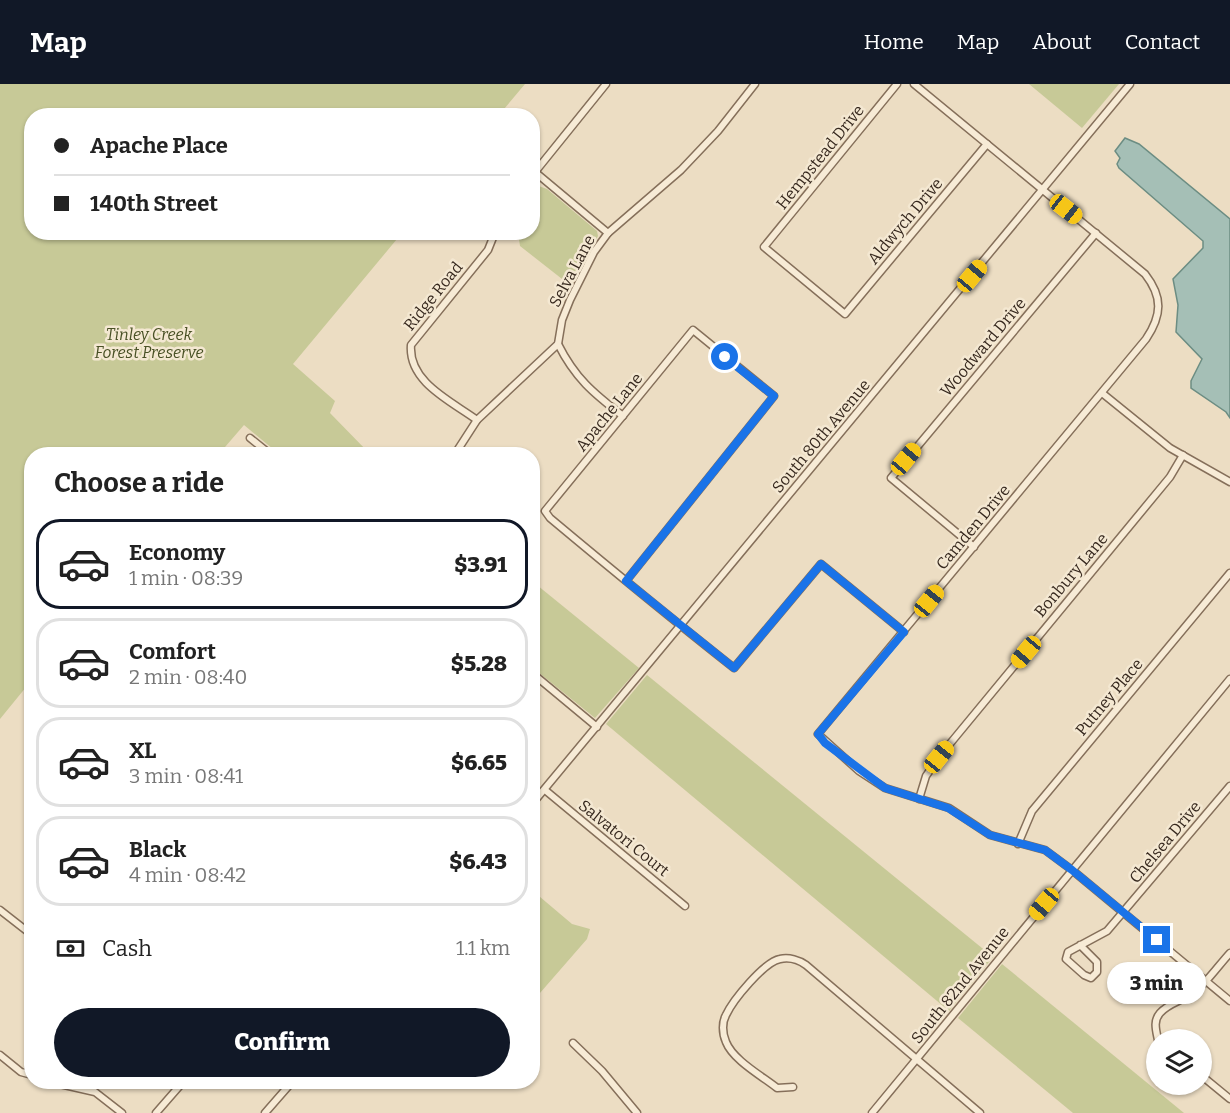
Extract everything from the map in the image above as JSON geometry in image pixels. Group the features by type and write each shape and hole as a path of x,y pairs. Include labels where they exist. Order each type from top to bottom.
{"street":[{"path":"540,166 606,84"},
{"name":"Selva Lane","path":"558,344 562,320 570,300 594,252 608,233 681,170 756,84"},
{"name":"Hempstead Drive","path":"845,314 764,247 897,84"},
{"name":"Camden Drive","path":"914,84 1145,274 1155,287 1160,308 1152,330 1102,393 818,734 825,743 876,783 897,793 919,799"},
{"name":"South 80th Avenue","path":"540,795 1130,84"},
{"name":"Aldwych Drive","path":"845,314 987,144"},
{"path":"540,176 608,233"},
{"name":"Woodward Drive","path":"974,547 891,478 1096,233"},
{"name":"Ridge Road","path":"477,420 418,376 410,357 411,345 488,250 493,240"},
{"name":"Apache Lane","path":"693,330 774,396 626,581 550,518 545,511 693,330"},
{"path":"460,447 477,420 558,344 577,376 623,416"},
{"path":"1102,393 1154,437 1230,482"},
{"path":"250,438 261,447"},
{"name":"Bonbury Lane","path":"919,799 927,776 939,757 1170,477 1183,455"},
{"path":"626,581 734,668 821,564 904,632"},
{"name":"Putney Place","path":"1018,843 1024,824 1032,811 1230,573"},
{"name":"South 82nd Avenue","path":"872,1113 1230,679"},
{"path":"540,680 597,727"},
{"name":"Chelsea Drive","path":"1080,945 1098,962 1097,972 1091,978 1084,975 1066,959 1068,952 1080,945 1107,931 1230,786"},
{"name":"Salvatori Court","path":"545,790 685,906"},
{"path":"919,799 948,808 990,835 1045,850 1230,1001"},
{"path":"0,910 24,929"},
{"path":"1156,1029 1155,1022 1160,1013 1172,1003 1188,996 1206,981 1230,953"},
{"path":"793,1087 777,1088 730,1049 724,1035 724,1021 728,1011 762,970 778,959 795,959 806,965 980,1113"},
{"path":"573,1043 602,1071 637,1113"},
{"path":"0,1055 24,1073"},
{"path":"1212,1084 1230,1099"},
{"path":"82,1089 95,1092 122,1113"},
{"path":"156,1113 177,1089"},
{"path":"265,1113 286,1089"}],"green space":[{"name":"Tinley Creek Forest Preserve","path":"0,84 525,84 505,108 24,108 24,240 396,240 293,364 335,401 330,413 363,447 271,447 244,425 225,447 24,447 24,690 0,719"},
{"path":"1029,84 1119,84 1082,128"},
{"path":"540,186 547,189 597,231 598,236 571,286 520,246 519,240 540,240"},
{"path":"540,588 639,668 595,718 540,674"},
{"path":"647,675 993,957 949,1011 606,724"},
{"path":"540,897 572,924 590,929 587,939 540,993"},
{"path":"1002,964 1146,1082 1146,1095 1162,1095 1184,1113 1073,1113 958,1018"}],"water":[{"path":"1125,138 1139,144 1230,219 1230,418 1226,412 1191,388 1191,381 1202,359 1176,332 1178,305 1173,279 1203,248 1203,241 1119,168 1117,164 1120,158 1115,151"}],"route":[{"path":"725,357 774,396 626,581 734,668 821,564 904,632 818,734 825,743 859,771 885,788 948,808 990,835 1045,850 1157,940"}]}
